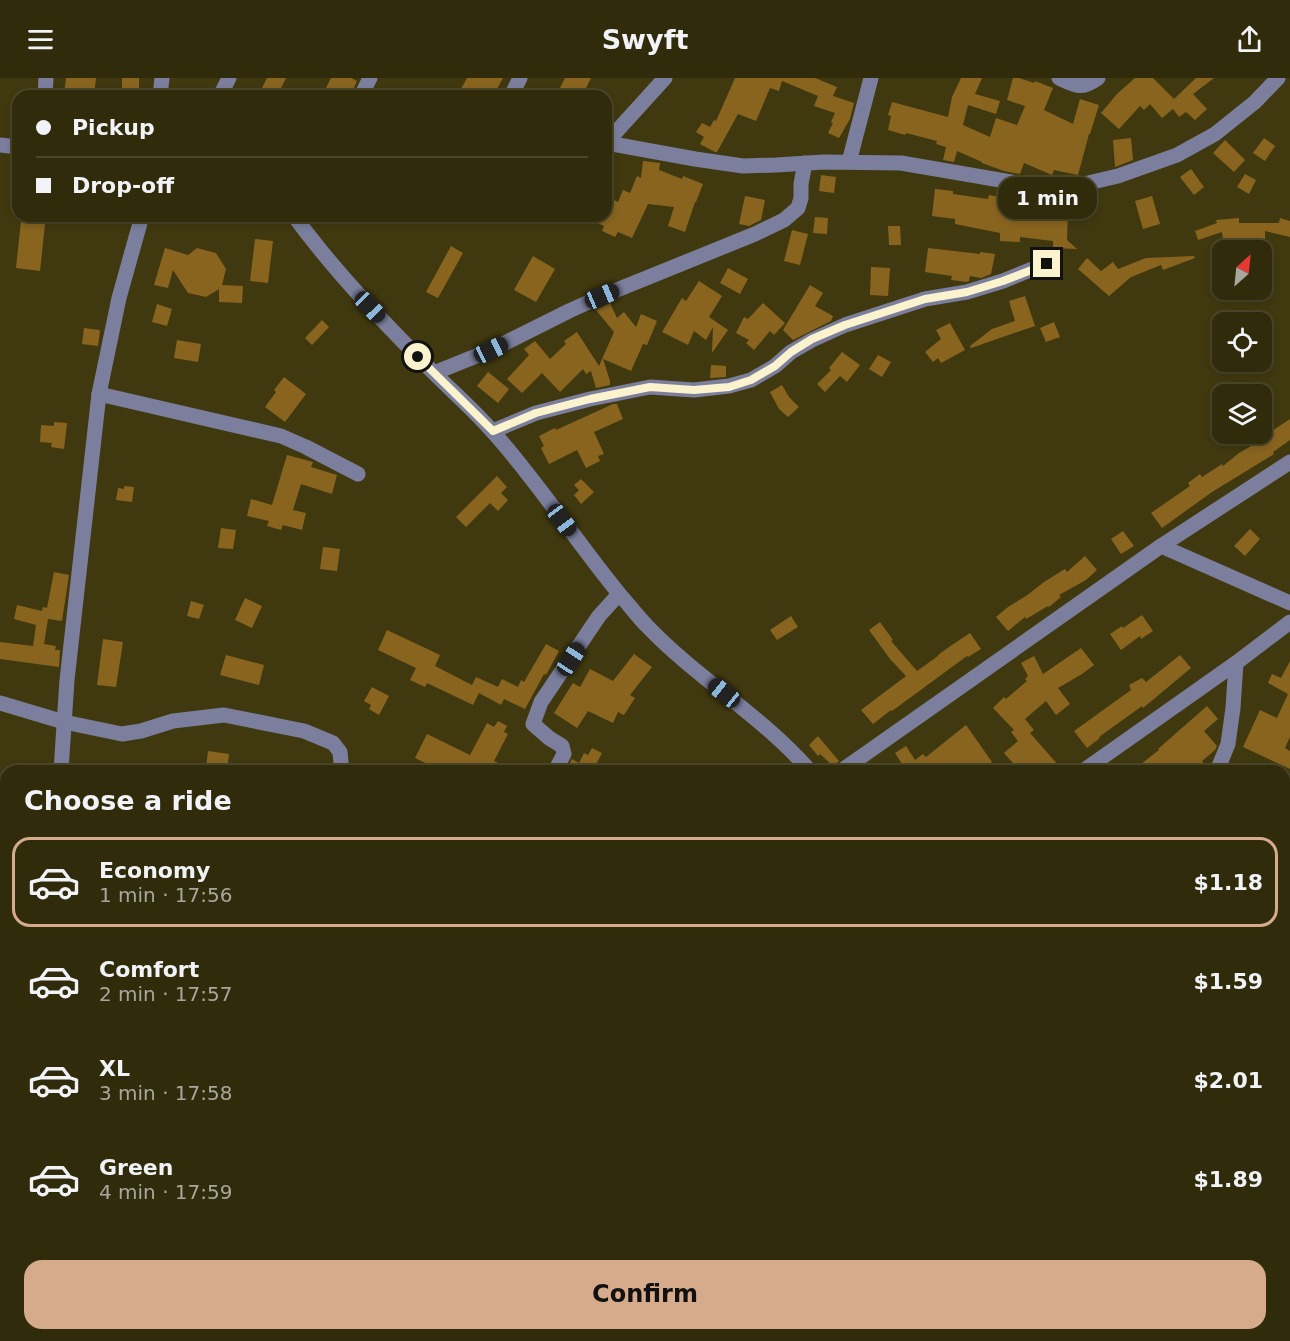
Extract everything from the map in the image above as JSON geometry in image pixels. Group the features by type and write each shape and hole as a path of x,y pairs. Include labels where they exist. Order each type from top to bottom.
{"street":[{"path":"612,137 665,78"},
{"path":"849,162 871,78"},
{"path":"1059,78 1075,86 1086,85 1098,78"},
{"path":"612,144 743,166 849,162 901,163 1035,186 1071,187 1118,176 1177,155 1215,134 1255,102 1278,78"},
{"path":"434,373 491,350 586,304 784,220 798,208 805,163"},
{"path":"61,765 67,680 99,393 119,298 140,222"},
{"path":"298,222 316,247 362,299 493,431 603,574 647,626 760,722 805,765"},
{"path":"493,431 536,413 650,387 694,390 729,387 751,380 812,339 845,325 925,299 967,292 1047,264"},
{"path":"99,393 281,436 358,474"},
{"path":"850,765 1161,546 1290,462"},
{"path":"1161,546 1290,603"},
{"path":"558,765 564,754 562,746 532,724 541,702 599,616 620,594"},
{"path":"1092,765 1290,622"},
{"path":"1219,765 1228,744 1236,663"},
{"path":"0,702 64,722 122,734 173,721 224,715 304,730 333,743 340,753 341,765"}],"building":[{"path":"66,78 96,78 95,90 65,90"},
{"path":"122,78 139,78 139,90 122,90"},
{"path":"267,78 286,78 280,90 261,90"},
{"path":"331,78 351,78 357,81 353,90 325,90"},
{"path":"467,78 503,78 496,90 460,90"},
{"path":"565,78 591,78 585,90 559,90"},
{"path":"735,78 815,78 837,87 833,96 854,103 850,119 839,138 828,133 835,113 814,106 818,96 782,81 779,91 770,88 756,121 738,114 715,152 700,144 704,137 696,132 702,123 710,127 714,120 716,121"},
{"path":"961,78 982,78 975,94 1000,101 996,114 968,105 963,125 990,137 996,118 1017,125 1025,106 1007,100 1013,78 1034,83 1035,81 1053,88 1044,110 1073,124 1080,99 1099,105 1078,175 1054,170 1052,175 1024,163 1020,174 1004,171 957,151 954,162 943,160 946,147 936,144 937,141 888,130 891,116 888,115 892,102 948,117 952,97"},
{"path":"1135,78 1153,78 1174,99 1196,78 1214,78 1193,94 1207,109 1195,120 1186,112 1179,117 1173,109 1162,118 1150,104 1144,110 1140,106 1119,129 1101,113"},
{"path":"1131,138 1133,160 1115,167 1113,140"},
{"path":"1264,138 1275,146 1265,161 1253,153"},
{"path":"1225,140 1245,160 1234,172 1213,153"},
{"path":"643,161 660,163 659,170 703,184 685,232 668,226 674,207 648,204 632,238 618,232 615,237 602,231 604,226 595,222 612,222 612,199 618,202 623,190 630,193 637,176 641,178"},
{"path":"1191,169 1204,187 1194,195 1180,177"},
{"path":"1245,174 1256,180 1249,194 1237,187"},
{"path":"821,175 836,177 834,193 819,191"},
{"path":"935,189 988,199 989,195 1000,197 999,204 1068,212 1067,240 1077,249 1053,248 1053,241 1020,237 1020,242 1000,241 1000,233 955,224 955,219 932,216"},
{"path":"745,196 765,200 761,220 749,226 739,224"},
{"path":"1152,196 1160,224 1143,229 1135,201"},
{"path":"815,217 828,218 827,234 813,233"},
{"path":"1239,218 1239,223 1279,223 1280,218 1290,221 1290,237 1265,231 1265,240 1223,240 1222,232 1198,240 1195,231 1217,223 1216,220"},
{"path":"21,222 45,224 40,271 16,268"},
{"path":"888,226 900,226 901,245 889,245"},
{"path":"792,230 808,234 800,265 784,261"},
{"path":"255,239 273,241 268,283 250,281"},
{"path":"451,246 463,253 438,298 426,292"},
{"path":"165,248 188,255 197,248 216,253 226,269 222,285 243,286 242,303 219,302 219,289 206,297 188,293 173,270 168,288 154,285"},
{"path":"928,248 995,254 991,274 981,278 970,276 967,282 951,280 952,276 925,272"},
{"path":"533,256 555,269 536,302 514,290"},
{"path":"1194,256 1195,258 1163,270 1161,265 1131,277 1109,296 1078,269 1087,258 1101,271 1113,262 1118,269 1146,258"},
{"path":"871,267 890,268 888,296 870,295"},
{"path":"728,268 748,279 740,294 720,283"},
{"path":"699,281 722,296 709,317 728,330 712,353 713,327 706,340 694,331 688,345 662,332 682,298 686,301"},
{"path":"810,285 823,293 815,306 833,316 831,321 793,340 783,330"},
{"path":"1025,296 1035,326 971,348 970,346 992,329 1015,321 1009,301"},
{"path":"610,303 617,318 624,312 636,327 641,314 657,321 647,345 643,344 631,371 603,359 610,385 596,388 591,371 586,374 583,369 560,392 542,373 522,393 507,379 529,355 524,349 535,341 550,359 566,344 564,341 577,332 599,366 614,332 596,310"},
{"path":"763,303 785,323 774,335 770,331 754,350 746,343 749,340 736,333 744,317 748,319"},
{"path":"157,304 172,309 167,326 152,322"},
{"path":"322,320 329,327 312,345 305,338"},
{"path":"1054,322 1060,337 1046,342 1040,328"},
{"path":"950,323 965,350 941,363 938,358 933,362 925,352 941,339 936,330"},
{"path":"84,328 100,330 98,346 82,344"},
{"path":"177,340 201,344 198,362 174,358"},
{"path":"842,352 860,365 847,382 840,376 825,392 817,384 831,370 829,368"},
{"path":"878,355 891,362 882,377 869,369"},
{"path":"711,365 726,366 726,377 710,378"},
{"path":"488,372 509,389 498,403 477,386"},
{"path":"284,377 306,394 285,422 265,407"},
{"path":"782,385 799,407 788,417 779,409 770,392"},
{"path":"617,404 623,419 594,432 604,454 598,456 600,461 586,468 577,450 549,464 541,448 544,446 539,436"},
{"path":"1290,419 1290,440 1273,452 1274,454 1212,492 1162,528 1151,513 1190,486 1188,483 1200,474 1202,477 1222,464 1223,466 1254,444 1272,444 1272,431"},
{"path":"54,422 67,423 64,449 51,447 52,443 40,442 41,425 54,426"},
{"path":"287,455 313,462 311,467 337,475 332,494 301,484 293,510 306,513 302,530 283,525 281,530 267,526 269,521 247,516 251,499 272,505"},
{"path":"497,476 507,487 501,493 508,500 498,511 490,503 466,527 456,517"},
{"path":"581,479 594,492 581,504 574,495 579,490 574,485"},
{"path":"124,486 134,487 132,502 116,500 118,488 124,489"},
{"path":"221,528 236,530 233,549 218,548"},
{"path":"1250,529 1260,539 1245,556 1234,546"},
{"path":"1123,531 1134,546 1121,554 1111,539"},
{"path":"323,547 340,549 337,571 320,569"},
{"path":"1085,556 1097,570 1086,580 1059,595 1061,597 1049,607 1026,619 1025,617 1008,631 996,617 1044,582 1065,569 1067,572"},
{"path":"54,572 69,575 62,621 48,619 44,644 56,646 55,650 60,650 59,667 0,659 0,642 33,646 36,625 14,619 17,605 42,611 43,607 47,608"},
{"path":"245,598 262,606 252,628 235,620"},
{"path":"191,601 204,605 199,619 187,616"},
{"path":"1142,615 1153,631 1141,639 1140,636 1121,650 1110,634"},
{"path":"791,616 798,627 777,640 770,630"},
{"path":"880,622 893,640 891,641 917,671 970,633 981,649 967,656 873,724 861,710 906,676 890,659 869,630"},
{"path":"387,630 440,655 435,666 472,685 476,677 498,687 502,679 518,687 521,680 524,682 546,644 559,651 525,709 504,699 501,705 479,693 473,705 427,683 425,687 410,680 416,668 378,650"},
{"path":"103,639 123,642 116,687 97,685"},
{"path":"1081,648 1094,665 1058,688 1070,704 1056,715 1046,701 1025,719 1034,730 1030,733 1058,765 1015,765 1004,753 1018,741 1011,732 1014,730 993,708 1027,681 1025,679 1028,676 1021,663 1034,656 1043,674"},
{"path":"634,654 652,667 630,695 635,698 624,715 618,712 613,723 588,711 577,728 554,713 573,683 580,687 590,669 613,681"},
{"path":"226,655 264,665 259,685 220,675"},
{"path":"1180,655 1191,668 1143,708 1142,706 1087,748 1074,731 1131,690 1129,685 1142,678 1146,682"},
{"path":"1290,661 1290,737 1285,748 1290,751 1290,765 1281,765 1243,747 1260,710 1277,718 1288,694 1268,683 1272,674 1281,678"},
{"path":"372,687 389,696 379,715 369,709 371,705 364,701"},
{"path":"1207,706 1218,719 1204,731 1217,746 1202,761 1205,765 1140,765"},
{"path":"498,721 507,726 504,732 508,734 494,761 502,765 430,765 415,758 427,734 470,755 487,723 494,727"},
{"path":"966,725 992,762 988,765 901,765 895,753 906,746 915,760 923,754 926,757"},
{"path":"818,736 839,761 832,765 820,754 818,756 809,745"},
{"path":"592,748 602,753 596,765 569,765 572,759 579,763 584,753 588,755"},
{"path":"208,751 229,754 228,765 206,765"}],"route":[{"path":"418,357 493,431 536,413 650,387 694,390 729,387 751,380 812,339 845,325 925,299 967,292 1047,264"}]}
